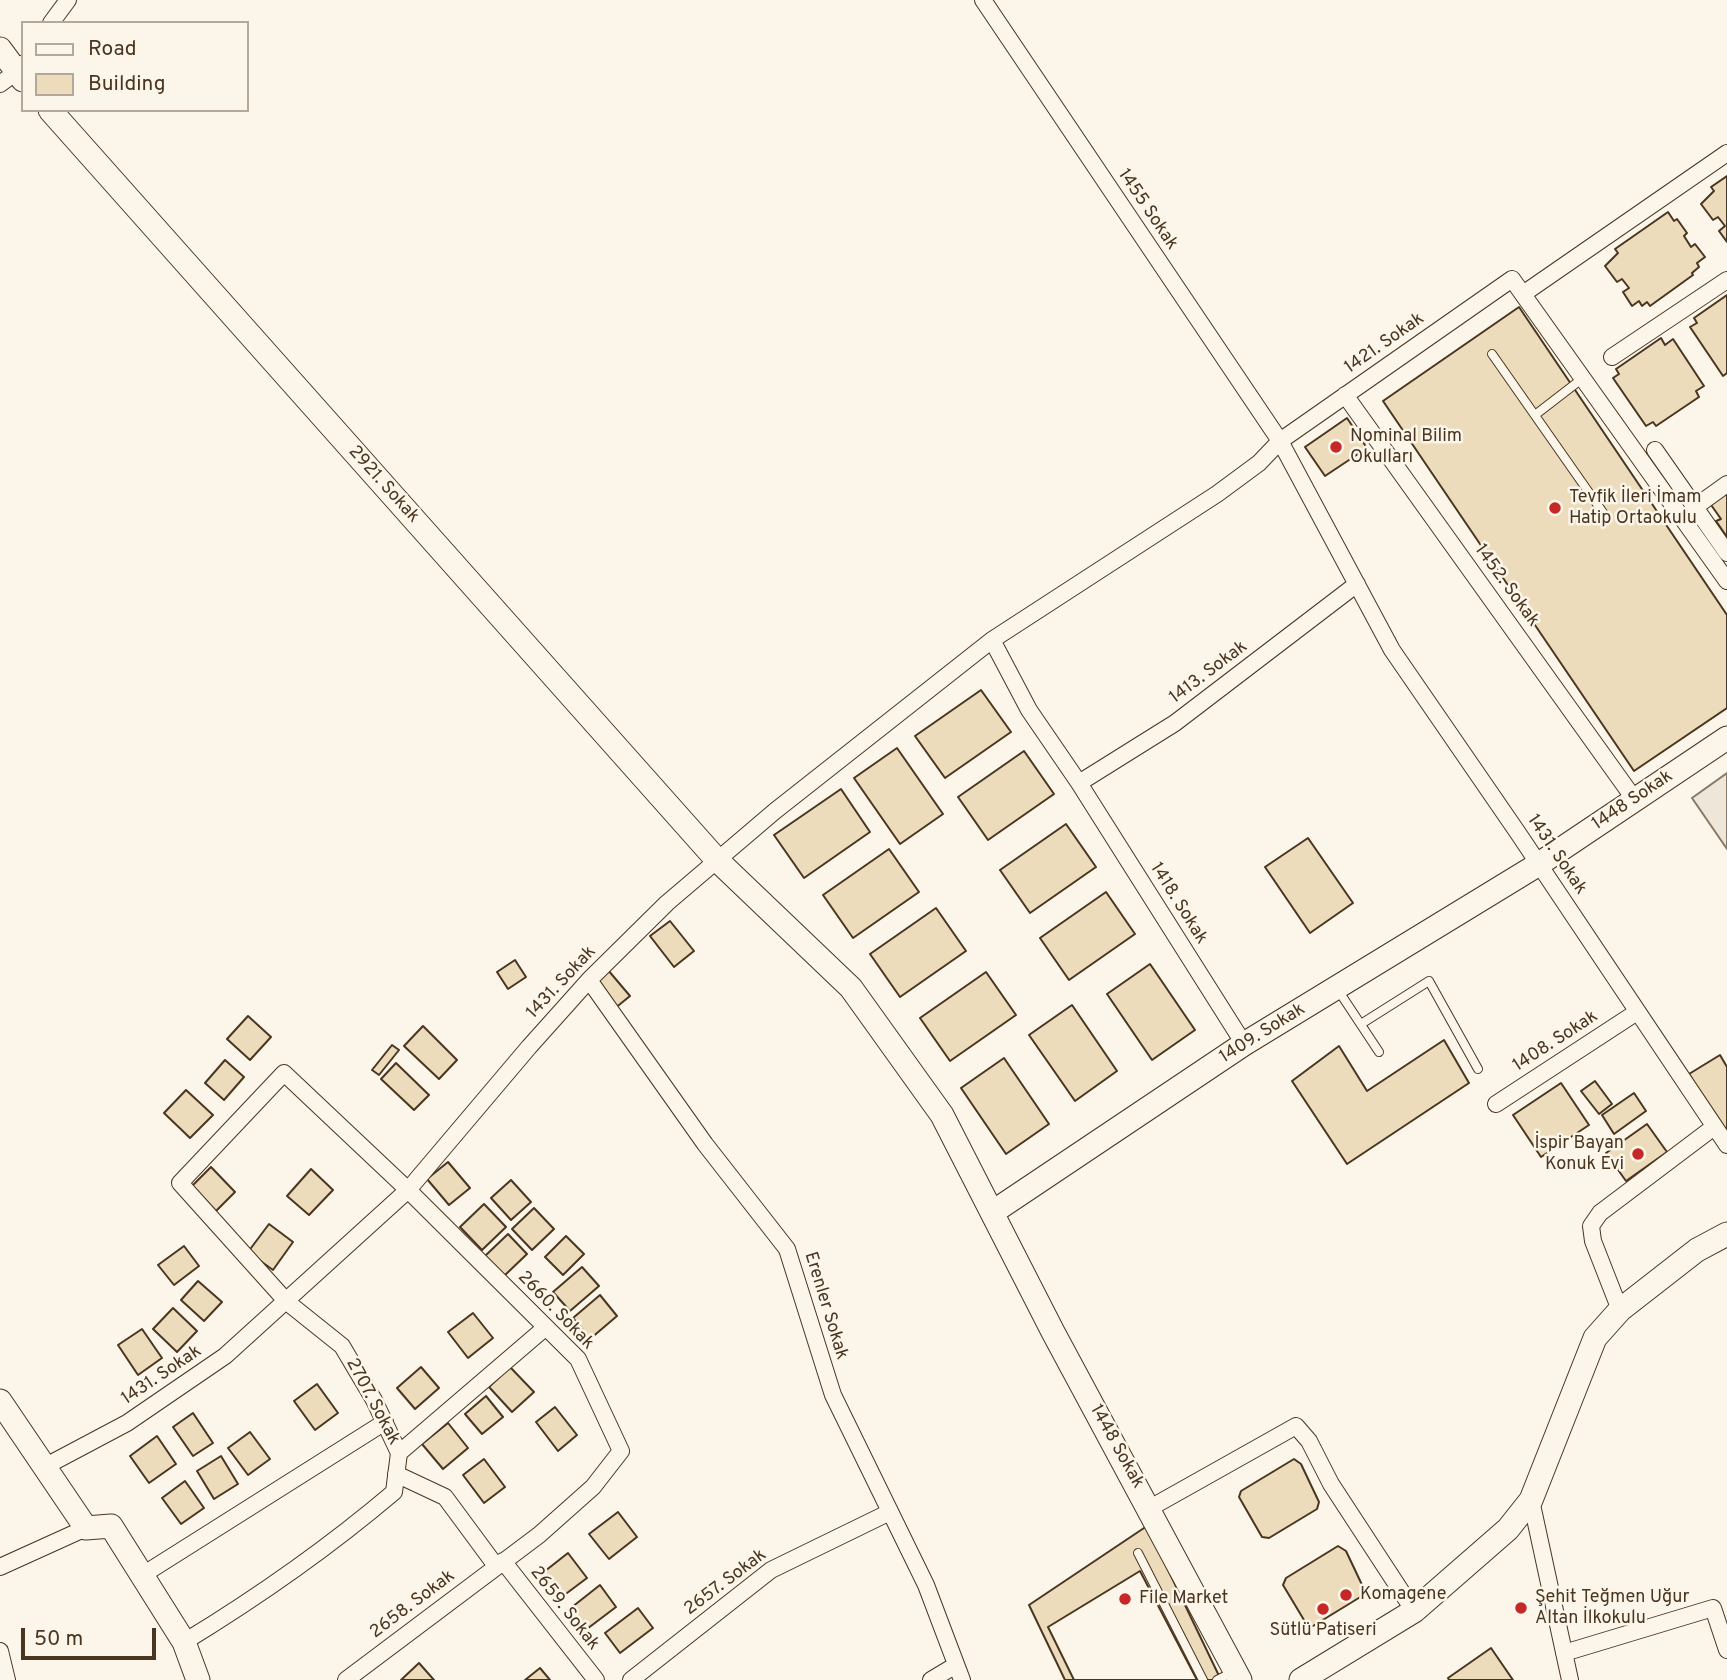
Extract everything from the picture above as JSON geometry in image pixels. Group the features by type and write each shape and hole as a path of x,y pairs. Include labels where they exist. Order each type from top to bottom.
{"street":[{"path":"52,21 68,0"},
{"name":"1455 Sokak","path":"983,0 1280,440 1357,584"},
{"path":"0,49 15,74"},
{"name":"2921. Sokak","path":"52,112 717,860 851,988 942,1115 993,1212"},
{"path":"1727,153 1523,294 1727,582"},
{"name":"1421. Sokak","path":"992,640 1217,494 1259,463 1280,440 1513,279 1523,294"},
{"path":"1612,357 1727,280"},
{"name":"1452. Sokak","path":"1345,395 1635,800"},
{"path":"1655,450 1727,554"},
{"path":"1695,507 1727,484"},
{"name":"1431. Sokak","path":"1357,584 1392,650 1727,1145"},
{"name":"1413. Sokak","path":"1079,783 1175,723 1357,584"},
{"path":"992,640 1029,710 1079,783"},
{"name":"1431. Sokak","path":"44,1467 127,1423 225,1356 287,1302 408,1191 589,980 667,903 775,811 992,640"},
{"name":"1448 Sokak","path":"1539,864 1727,738"},
{"name":"1418. Sokak","path":"1079,783 1244,1044"},
{"name":"1409. Sokak","path":"993,1212 1244,1044 1539,864"},
{"name":"Erenler Sokak","path":"589,980 705,1144 787,1249 833,1395 926,1585 959,1672"},
{"name":"1408. Sokak","path":"1496,1104 1637,1012"},
{"name":"2660. Sokak","path":"284,1073 578,1359 621,1451 593,1487 539,1535 499,1563"},
{"name":"2707. Sokak","path":"184,1643 261,1595 346,1533 394,1492 399,1453 374,1400 342,1346 287,1302 180,1184 284,1073"},
{"path":"1620,1310 1593,1241 1591,1226 1600,1213 1714,1127"},
{"name":"1448 Sokak","path":"993,1212 1053,1332 1150,1508 1231,1677"},
{"path":"1301,1680 1414,1611 1508,1529 1531,1500 1595,1338 1620,1310 1697,1250 1727,1234"},
{"path":"399,1453 546,1327"},
{"path":"0,1401 86,1528"},
{"path":"141,1576 385,1422"},
{"path":"1150,1508 1296,1426 1309,1441 1331,1484 1414,1611"},
{"name":"2659. Sokak","path":"396,1474 446,1497 596,1680"},
{"path":"1531,1500 1570,1680"},
{"name":"2657. Sokak","path":"631,1680 771,1570 890,1512"},
{"path":"0,1567 86,1528 111,1526 184,1643 198,1680"},
{"name":"2658. Sokak","path":"346,1680 499,1563"},
{"path":"1564,1653 1713,1608 1727,1650"},
{"path":"0,1651 7,1680"},
{"path":"931,1680 959,1672"}],"lane":[{"path":"1492,354 1604,514"},
{"path":"1535,415 1583,378"},
{"path":"1361,1024 1429,981 1478,1069"},
{"path":"1336,988 1379,1052"},
{"path":"1138,1553 1203,1680"}],"shaded area":[{"path":"1727,773 1727,849 1692,798"}],"building":[{"path":"1727,176 1727,242 1719,231 1725,226 1718,217 1713,220 1701,204 1714,191 1711,187"},
{"path":"1668,212 1687,233 1684,236 1691,247 1695,244 1705,257 1697,263 1699,267 1693,275 1650,306 1647,302 1642,306 1639,301 1632,306 1623,292 1629,288 1622,279 1617,282 1605,266 1618,253 1615,249"},
{"path":"1727,295 1727,373 1723,376 1690,327 1697,323 1694,318"},
{"name":"Tevfik İleri İmam Hatip Ortaokulu","path":"1519,307 1727,615 1727,708 1634,771 1383,401"},
{"path":"1661,338 1665,345 1673,339 1704,386 1696,391 1699,397 1656,426 1653,422 1646,426 1613,378 1619,374 1616,369"},
{"name":"Nominal Bilim Okulları","path":"1347,418 1367,448 1325,476 1305,447"},
{"path":"1727,490 1727,537 1716,521 1721,519 1709,502"},
{"path":"981,690 1011,732 945,778 915,736"},
{"path":"897,748 943,814 900,844 854,778"},
{"path":"1024,751 1054,794 988,840 958,797"},
{"path":"841,789 870,832 804,878 774,835"},
{"path":"1066,824 1096,867 1030,913 1000,870"},
{"path":"1308,838 1353,903 1310,933 1265,867"},
{"path":"889,849 919,892 853,938 823,895"},
{"path":"1106,892 1135,934 1069,980 1040,938"},
{"path":"936,908 966,951 900,997 870,954"},
{"path":"670,921 694,951 674,967 650,936"},
{"path":"515,960 526,977 508,989 497,972"},
{"path":"1150,964 1195,1030 1152,1060 1107,994"},
{"path":"608,970 630,996 608,1014 587,988"},
{"path":"986,972 1016,1015 950,1061 920,1018"},
{"path":"1072,1005 1117,1071 1075,1101 1029,1035"},
{"path":"248,1016 271,1037 250,1060 227,1039"},
{"path":"423,1026 457,1060 439,1079 404,1046"},
{"path":"1444,1040 1469,1083 1347,1164 1292,1081 1339,1046 1367,1091"},
{"path":"392,1045 399,1050 379,1075 372,1070"},
{"path":"1720,1055 1727,1067 1727,1135 1689,1074"},
{"path":"1004,1058 1049,1124 1006,1154 961,1088"},
{"path":"225,1060 244,1077 224,1100 205,1083"},
{"path":"396,1063 429,1095 414,1110 381,1079"},
{"path":"1595,1081 1612,1104 1599,1114 1581,1091"},
{"path":"1561,1083 1589,1125 1541,1157 1513,1115"},
{"path":"186,1090 213,1115 190,1138 164,1113"},
{"path":"1634,1093 1646,1111 1614,1134 1602,1115"},
{"path":"1647,1124 1667,1152 1626,1181 1606,1153"},
{"path":"448,1162 470,1188 449,1205 427,1179"},
{"path":"211,1167 235,1192 216,1211 192,1186"},
{"path":"311,1169 333,1190 309,1215 287,1196"},
{"path":"511,1180 531,1202 511,1220 491,1198"},
{"path":"484,1204 506,1227 482,1250 460,1227"},
{"path":"534,1208 554,1229 532,1250 512,1229"},
{"path":"269,1224 293,1242 273,1270 248,1252"},
{"path":"508,1234 527,1254 504,1276 485,1256"},
{"path":"566,1236 584,1254 563,1275 545,1257"},
{"path":"184,1246 199,1266 174,1285 158,1265"},
{"path":"582,1267 599,1286 570,1311 553,1292"},
{"path":"198,1281 222,1302 204,1321 181,1300"},
{"path":"600,1295 617,1316 590,1339 573,1318"},
{"path":"173,1308 197,1331 177,1352 153,1329"},
{"path":"473,1313 493,1338 468,1358 448,1332"},
{"path":"142,1329 162,1358 138,1375 118,1345"},
{"path":"421,1367 439,1388 415,1409 397,1388"},
{"path":"510,1367 534,1392 512,1412 489,1387"},
{"path":"317,1384 338,1413 315,1430 294,1401"},
{"path":"486,1396 503,1417 482,1434 465,1414"},
{"path":"555,1407 577,1435 558,1451 536,1422"},
{"path":"193,1413 213,1443 193,1456 173,1427"},
{"path":"448,1423 468,1448 443,1469 422,1444"},
{"path":"250,1432 270,1459 248,1475 228,1448"},
{"path":"157,1436 176,1464 149,1483 130,1456"},
{"path":"221,1456 238,1484 214,1499 197,1471"},
{"path":"484,1459 505,1487 484,1503 463,1475"},
{"path":"1294,1459 1301,1464 1319,1502 1317,1509 1269,1538 1262,1537 1239,1497 1241,1491"},
{"path":"185,1481 204,1508 181,1524 162,1498"},
{"path":"618,1512 637,1537 609,1559 589,1534"},
{"name":"File Market","path":"1147,1526 1221,1680 1065,1680 1029,1605"},
{"path":"1338,1546 1346,1551 1364,1589 1362,1596 1313,1626 1307,1625 1283,1585 1286,1578"},
{"path":"568,1553 587,1578 559,1599 540,1575"},
{"name":"File Market","path":"1140,1571 1197,1680 1074,1680 1048,1627"},
{"path":"600,1585 616,1607 583,1632 567,1611"},
{"path":"638,1608 653,1628 620,1653 605,1633"},
{"path":"1491,1648 1513,1680 1449,1680 1448,1678"},
{"path":"419,1663 434,1680 401,1680"},
{"path":"540,1668 550,1680 525,1680"}],"place":[{"name":"Nominal Bilim Okulları","path":"1336,447"},
{"name":"Tevfik İleri İmam Hatip Ortaokulu","path":"1555,508"},
{"name":"İspir Bayan Konuk Evi","path":"1638,1154"},
{"name":"Komagene","path":"1346,1595"},
{"name":"File Market","path":"1125,1599"},
{"name":"Şehit Teğmen Uğur Altan İlkokulu","path":"1521,1608"},
{"name":"Sütlü Patiseri","path":"1323,1609"}]}
